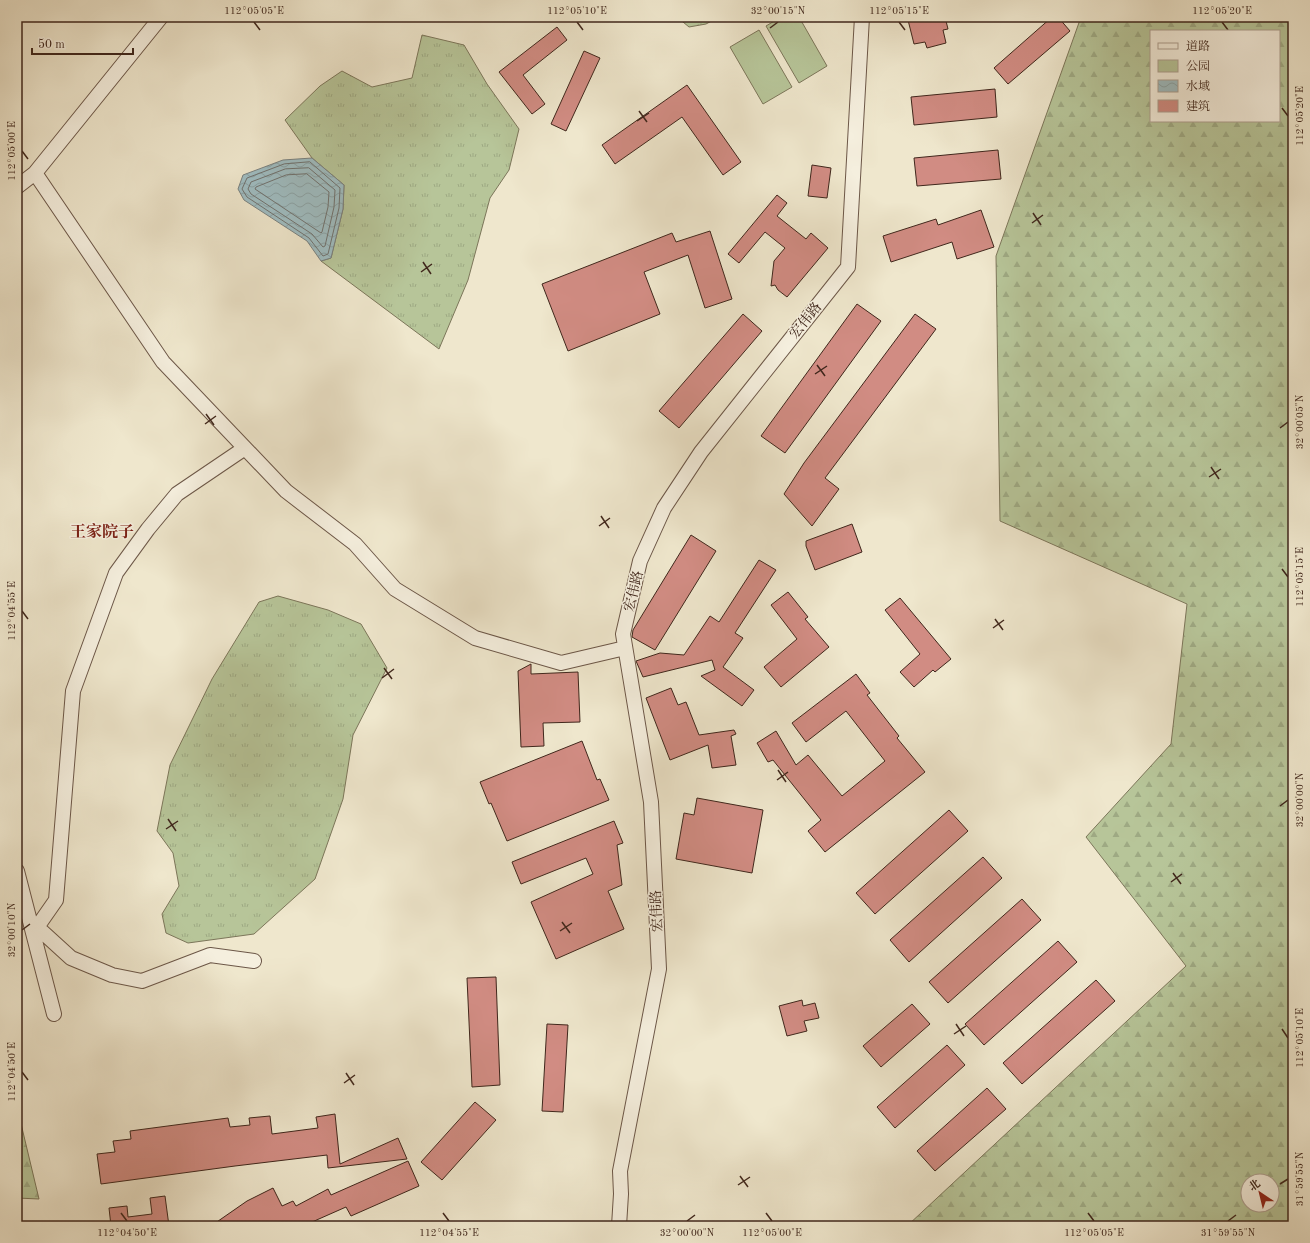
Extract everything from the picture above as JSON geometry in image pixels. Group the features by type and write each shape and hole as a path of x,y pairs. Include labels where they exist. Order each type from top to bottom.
{"street":[{"path":"17,187 34,173 160,17"},
{"name":"宏伟路","path":"619,1226 621,1194 620,1171 659,969 651,802 623,634 640,561 664,508 701,452 848,267 862,17"},
{"path":"34,173 162,362 286,491 356,544 395,589 475,638 561,663 625,648"},
{"path":"35,930 56,900 73,690 116,573 148,529 177,494 244,448"},
{"path":"17,870 35,930 54,1014"},
{"path":"35,930 71,958 112,975 142,981 210,955 254,961"}],"green space":[{"path":"677,17 719,17 706,24 689,27"},
{"path":"781,17 799,17 827,66 799,83 766,26"},
{"path":"1081,17 1293,17 1293,1226 907,1226 1186,966 1086,837 1171,744 1187,604 1000,521 996,256"},
{"path":"759,30 792,87 763,104 730,47"},
{"path":"422,35 464,45 487,84 519,129 509,170 490,198 468,280 439,349 321,261 331,258 343,209 344,185 312,158 285,120 320,86 342,71 372,87 412,78"},
{"path":"278,596 328,610 361,624 387,668 353,735 343,799 315,879 254,934 188,943 166,933 162,914 179,886 173,853 157,831 170,765 212,679 259,602"},
{"path":"17,1107 39,1199 17,1198"}],"water":[{"path":"312,158 344,185 343,209 331,258 321,261 307,241 244,200 238,189 243,175 283,160"}],"building":[{"path":"921,17 945,17 948,29 943,30 946,43 927,48 925,42 914,44 908,20"},
{"path":"1052,17 1058,17 1070,31 1008,84 994,68"},
{"path":"557,27 567,40 523,75 545,104 532,114 499,72"},
{"path":"584,51 600,58 566,131 551,124"},
{"path":"687,85 741,162 723,175 682,117 615,164 602,145"},
{"path":"995,89 997,117 914,125 911,97"},
{"path":"998,150 1001,179 917,186 914,158"},
{"path":"812,165 831,168 827,198 808,196"},
{"path":"777,195 787,203 777,216 806,239 811,233 828,248 787,297 778,290 775,285 771,286 774,261 785,248 765,232 739,263 728,254"},
{"path":"981,210 994,247 957,259 952,242 891,262 883,236 936,219 938,225"},
{"path":"710,231 732,299 705,308 688,255 644,272 660,314 568,351 542,284 672,233 676,242"},
{"path":"857,304 881,321 785,453 761,436"},
{"path":"743,314 762,331 679,428 659,411"},
{"path":"915,314 936,329 825,478 839,489 812,526 784,494 804,463"},
{"path":"852,524 862,552 815,570 806,546 806,541"},
{"path":"691,535 716,551 655,650 632,637 633,630"},
{"path":"759,560 776,570 735,633 743,638 723,667 754,690 742,706 701,676 715,670 712,660 643,677 636,661 660,653 684,655 710,616 719,622"},
{"path":"788,592 808,617 805,619 829,647 781,687 764,667 797,639 771,605"},
{"path":"900,598 951,659 935,672 933,670 914,687 900,672 920,654 885,610"},
{"path":"531,664 531,674 578,672 580,722 543,723 544,746 521,747 518,671"},
{"path":"856,674 870,693 867,695 899,736 897,738 925,772 825,852 808,831 821,820 773,760 768,762 757,743 776,731 796,765 808,755 842,796 885,761 846,711 806,742 792,723"},
{"path":"671,688 678,705 686,702 699,735 734,730 736,734 731,736 736,765 712,768 708,745 670,760 646,698"},
{"path":"582,741 597,780 600,779 609,800 507,841 491,803 489,804 480,782"},
{"path":"697,798 763,810 752,873 676,859 684,813 694,815"},
{"path":"949,810 968,831 875,914 856,893"},
{"path":"614,821 623,843 617,845 622,885 608,891 624,929 556,959 531,902 593,874 586,858 521,884 512,862"},
{"path":"983,857 1002,878 909,962 890,940"},
{"path":"1022,899 1041,920 948,1003 929,982"},
{"path":"1058,941 1077,962 984,1045 965,1024"},
{"path":"496,977 500,1085 472,1087 467,978"},
{"path":"1096,980 1115,1001 1022,1084 1003,1063"},
{"path":"802,1000 803,1006 815,1003 819,1018 804,1021 807,1031 787,1036 779,1006"},
{"path":"912,1004 930,1024 881,1067 863,1046"},
{"path":"547,1024 568,1025 563,1112 542,1111"},
{"path":"947,1045 965,1065 895,1128 877,1107"},
{"path":"987,1088 1006,1109 935,1171 917,1151"},
{"path":"475,1102 496,1120 442,1180 421,1162"},
{"path":"335,1114 340,1164 398,1138 407,1159 328,1168 327,1155 101,1184 97,1154 115,1152 113,1141 131,1139 130,1131 228,1118 230,1127 250,1125 249,1118 270,1116 272,1134 318,1128 316,1117"},
{"path":"408,1161 419,1186 351,1216 346,1207 303,1226 211,1226 247,1201 273,1188 282,1206 293,1201 296,1206 328,1189 331,1195"},
{"path":"165,1196 169,1226 111,1226 109,1208 127,1206 128,1217 152,1214 150,1198"}],"district":[{"name":"王家院子","path":"102,531"}]}
